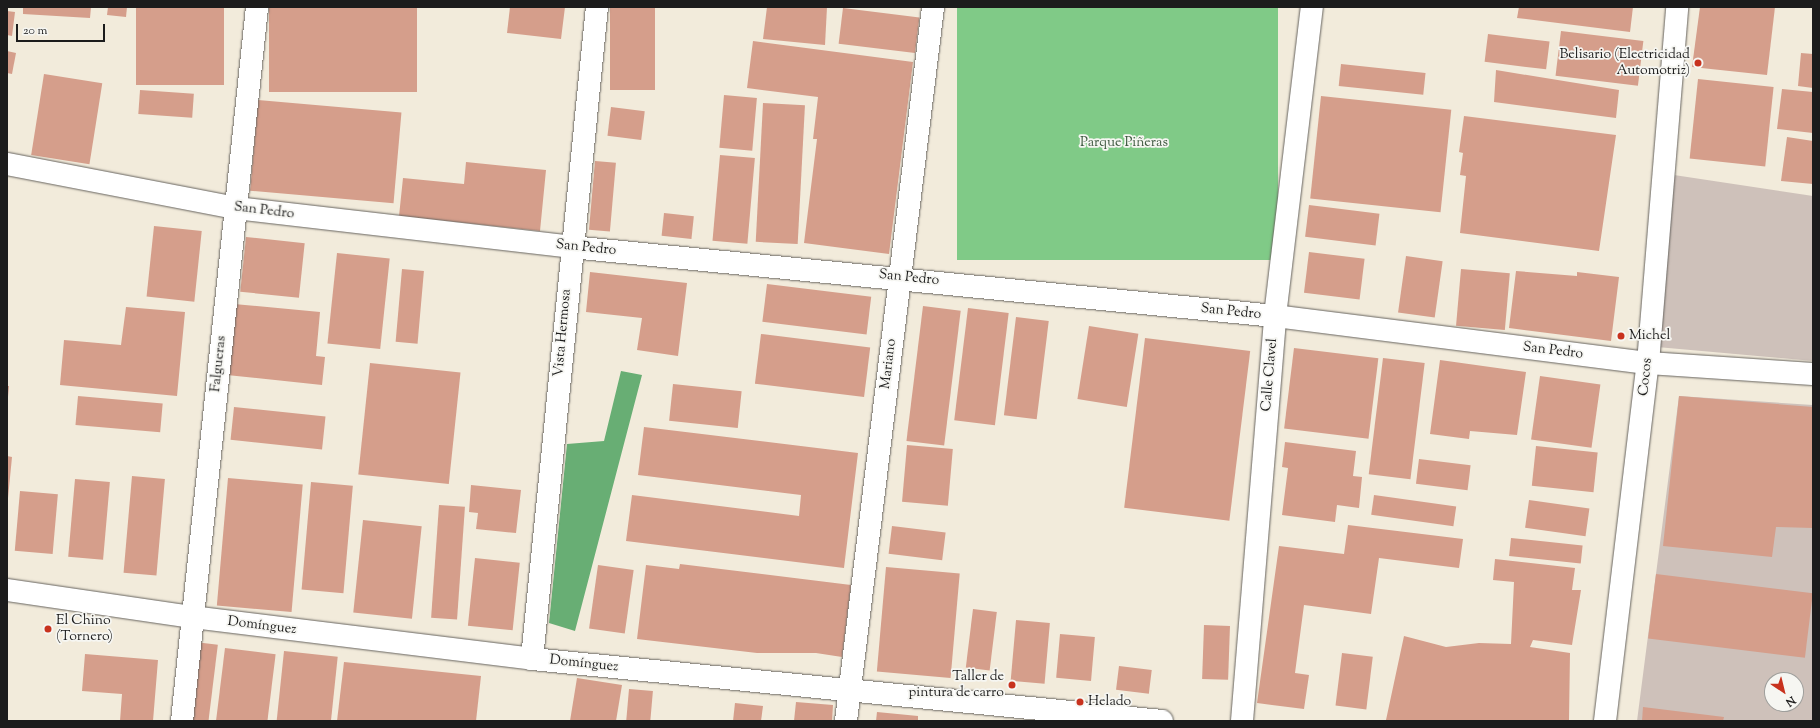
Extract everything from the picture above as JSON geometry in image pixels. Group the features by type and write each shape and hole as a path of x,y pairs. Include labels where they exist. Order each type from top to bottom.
{"street":[{"name":"Falgueras","path":"182,721 257,7"},
{"name":"Vista Hermosa","path":"532,659 571,247 597,7"},
{"name":"Mariano","path":"846,721 933,7"},
{"name":"Calle Clavel","path":"1242,721 1275,316 1312,7"},
{"name":"Cocos","path":"1605,721 1648,363 1677,7"},
{"name":"San Pedro","path":"7,164 236,208 571,247 899,277 1275,316 1648,363 1813,374"},
{"name":"Domínguez","path":"7,590 192,617 532,659 1162,721"}],"shaded area":[{"path":"1674,175 1813,196 1813,361 1657,347"},
{"path":"1679,396 1813,405 1813,721 1637,721"}],"green space":[{"name":"Parque Piñeras","path":"957,7 1278,7 1278,260 957,260"},
{"path":"621,371 642,375 575,631 549,623 567,444 604,441"}],"building":[{"path":"23,7 91,7 90,18 23,14"},
{"path":"108,7 127,7 126,17 107,15"},
{"path":"136,7 224,7 224,85 136,85"},
{"path":"269,7 417,7 417,92 269,92"},
{"path":"510,7 565,7 561,39 507,33"},
{"path":"610,7 655,7 655,90 610,90"},
{"path":"767,7 827,7 825,45 763,39"},
{"path":"1519,7 1633,7 1630,32 1517,18"},
{"path":"1700,7 1775,7 1767,75 1692,67"},
{"path":"843,8 919,17 915,53 839,44"},
{"path":"7,11 15,12 12,36 7,35"},
{"path":"1561,31 1643,41 1638,86 1556,76"},
{"path":"1488,34 1550,42 1546,69 1485,62"},
{"path":"753,41 913,62 889,254 804,243 817,139 813,139 818,97 747,88"},
{"path":"7,51 16,53 12,74 7,73"},
{"path":"1801,53 1813,54 1813,88 1798,86"},
{"path":"1341,64 1426,73 1423,95 1339,86"},
{"path":"1496,70 1619,90 1616,118 1494,102"},
{"path":"44,74 102,83 89,164 31,155"},
{"path":"1698,79 1774,87 1765,167 1690,159"},
{"path":"1782,89 1813,92 1813,133 1777,129"},
{"path":"140,90 194,94 192,118 138,114"},
{"path":"724,95 757,98 752,151 719,148"},
{"path":"1321,96 1451,110 1441,212 1310,198"},
{"path":"258,100 401,113 394,203 250,191"},
{"path":"763,103 805,105 798,244 756,242"},
{"path":"611,107 645,111 641,140 607,136"},
{"path":"1464,116 1616,135 1599,251 1460,233 1466,176 1460,175 1463,153 1459,152"},
{"path":"1787,137 1813,141 1813,184 1781,181"},
{"path":"720,155 755,158 747,244 713,241"},
{"path":"595,161 616,163 610,232 589,230"},
{"path":"466,162 546,170 540,231 399,216 403,178 464,184"},
{"path":"1309,205 1379,214 1376,245 1305,237"},
{"path":"664,213 694,216 691,239 662,236"},
{"path":"154,226 202,231 194,302 147,297"},
{"path":"246,237 305,243 299,298 240,292"},
{"path":"1309,252 1365,259 1360,300 1304,293"},
{"path":"337,253 390,259 380,349 327,344"},
{"path":"1406,256 1443,261 1435,318 1398,312"},
{"path":"402,269 424,271 418,344 396,342"},
{"path":"1461,269 1510,273 1505,330 1456,326"},
{"path":"1516,271 1577,276 1577,272 1619,277 1611,341 1509,328"},
{"path":"590,272 687,283 678,356 637,350 642,318 586,312"},
{"path":"767,284 871,297 867,335 762,322"},
{"path":"234,304 320,312 316,356 325,357 322,385 227,375"},
{"path":"923,306 961,311 944,446 906,441"},
{"path":"126,307 185,312 177,396 60,385 64,340 121,345"},
{"path":"968,308 1009,313 995,425 954,420"},
{"path":"1016,317 1049,321 1037,419 1004,415"},
{"path":"1089,326 1138,334 1127,407 1077,399"},
{"path":"761,334 870,347 864,397 755,384"},
{"path":"1145,338 1250,351 1229,521 1124,508"},
{"path":"1294,348 1378,358 1368,439 1284,428"},
{"path":"1383,358 1425,363 1410,479 1369,474"},
{"path":"1440,360 1526,372 1517,435 1470,431 1469,439 1430,434"},
{"path":"370,363 461,373 449,484 358,474"},
{"path":"1540,376 1600,384 1591,448 1531,439"},
{"path":"673,384 742,391 738,428 669,421"},
{"path":"7,386 9,386 8,397 7,397"},
{"path":"78,396 163,403 160,432 75,425"},
{"path":"1679,396 1813,407 1813,528 1776,527 1772,557 1663,546"},
{"path":"234,407 325,417 322,449 231,440"},
{"path":"644,427 858,453 844,568 626,541 632,495 799,516 801,495 638,475"},
{"path":"1285,442 1356,451 1353,476 1362,477 1359,508 1337,505 1335,522 1282,515 1288,468 1282,467"},
{"path":"907,445 953,449 948,506 902,502"},
{"path":"1536,446 1598,452 1593,492 1532,486"},
{"path":"7,456 12,457 8,498 7,498"},
{"path":"1419,459 1471,465 1468,490 1416,484"},
{"path":"132,476 165,479 156,576 124,573"},
{"path":"228,478 303,485 292,612 217,606"},
{"path":"75,479 110,482 103,560 68,557"},
{"path":"311,482 353,486 343,593 302,590"},
{"path":"471,485 521,490 516,533 476,529 478,513 469,512"},
{"path":"20,491 58,494 53,554 15,551"},
{"path":"1374,495 1456,507 1453,526 1371,515"},
{"path":"1529,500 1589,508 1586,536 1525,528"},
{"path":"439,505 465,507 457,620 431,618"},
{"path":"363,520 422,526 412,619 353,612"},
{"path":"1348,525 1463,539 1459,568 1379,558 1371,614 1304,605 1295,673 1309,675 1304,709 1257,703 1279,546 1344,554"},
{"path":"892,526 946,533 942,560 889,554"},
{"path":"1511,538 1583,546 1581,563 1509,556"},
{"path":"475,558 520,563 513,630 468,626"},
{"path":"1495,559 1575,568 1572,590 1581,590 1572,645 1533,640 1530,647 1570,653 1569,721 1386,720 1404,636 1446,647 1479,643 1511,644 1514,582 1493,580"},
{"path":"680,564 851,585 842,657 816,653 757,653 637,639 646,565 679,569"},
{"path":"598,565 634,570 625,633 589,628"},
{"path":"886,567 960,573 951,678 877,672"},
{"path":"1656,574 1813,593 1805,658 1648,639"},
{"path":"973,609 997,612 990,670 966,668"},
{"path":"1016,620 1050,623 1045,684 1011,681"},
{"path":"1204,625 1230,626 1228,680 1202,679"},
{"path":"1060,634 1095,637 1091,681 1056,678"},
{"path":"195,642 218,645 208,721 185,721"},
{"path":"225,648 276,654 267,721 216,721"},
{"path":"284,651 338,657 331,721 277,721"},
{"path":"1342,653 1373,657 1366,709 1336,706"},
{"path":"85,654 158,660 153,721 120,721 122,694 82,691"},
{"path":"344,662 481,676 476,721 337,721"},
{"path":"1119,666 1152,670 1149,694 1116,690"},
{"path":"577,678 622,685 616,721 570,721"},
{"path":"629,689 653,691 650,721 626,721"},
{"path":"796,702 833,705 832,721 794,721"},
{"path":"735,703 763,706 761,721 733,721"},
{"path":"1643,707 1724,717 1723,721 1642,721"},
{"path":"877,712 918,716 918,721 876,721"}],"place":[{"name":"Belisario (Electricidad Automotriz)","path":"1698,63"},
{"name":"Michel","path":"1621,336"},
{"name":"El Chino (Tornero)","path":"48,629"},
{"name":"Taller de pintura de carro","path":"1012,685"},
{"name":"Helado","path":"1080,702"}]}
